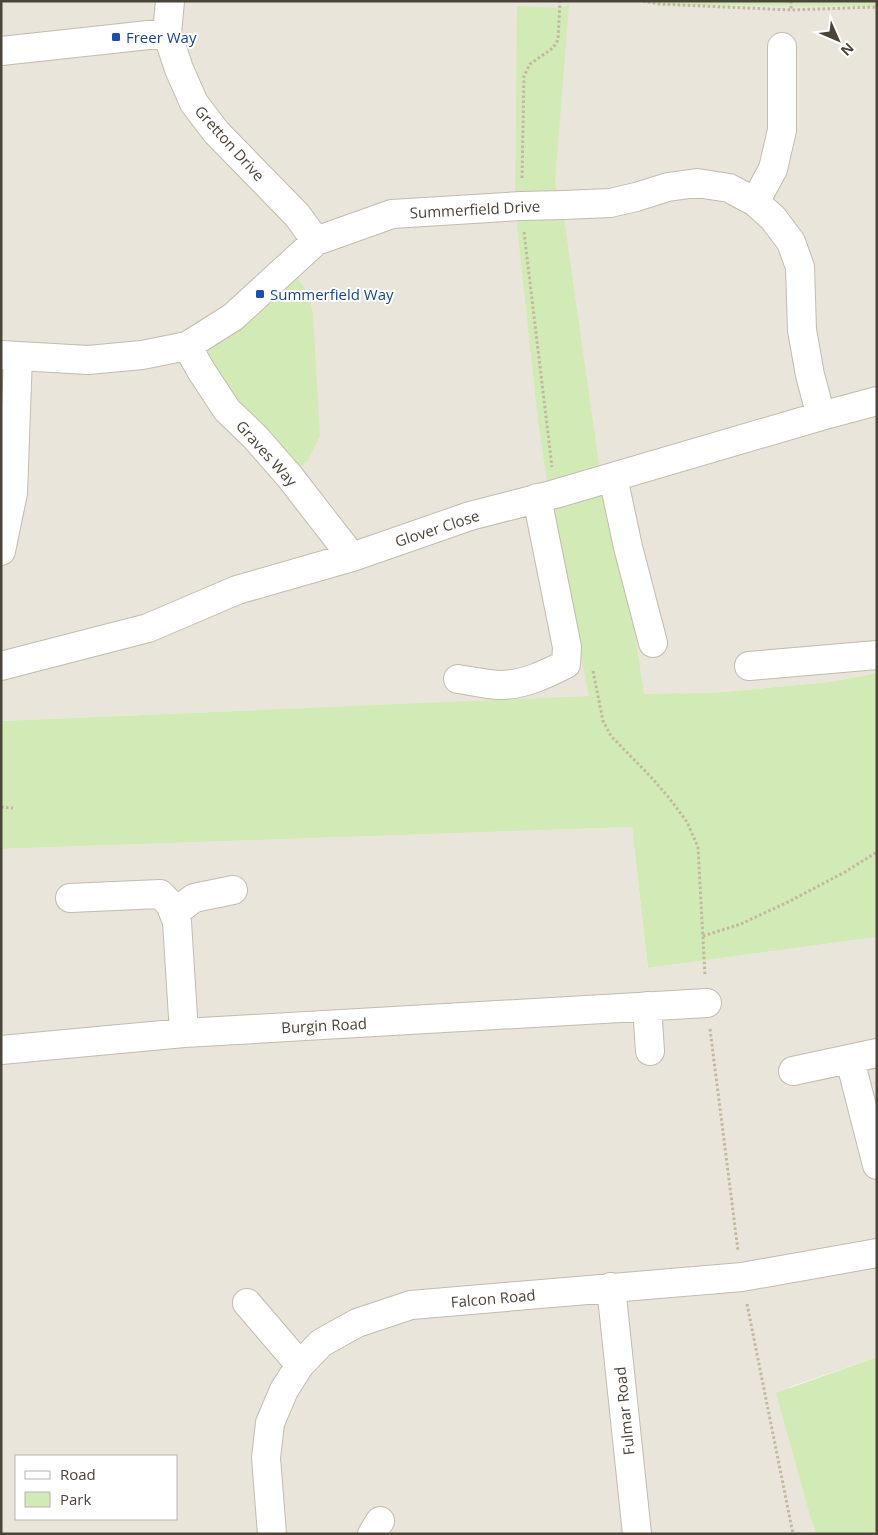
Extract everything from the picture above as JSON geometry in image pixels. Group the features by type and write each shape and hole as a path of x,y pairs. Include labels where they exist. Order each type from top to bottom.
{"street":[{"name":"Gretton Drive","path":"170,1 167,33 179,69 194,103 216,132 297,215 316,241"},
{"path":"10,50 167,33"},
{"path":"754,202 774,170 782,130 782,47"},
{"name":"Summerfield Drive","path":"10,356 88,360 142,356 187,346 233,317 316,241 392,214 610,203 668,187 697,183 729,188 754,202 773,218 791,242 800,267 802,330 810,374 821,416"},
{"name":"Graves Way","path":"187,346 227,410 256,438 290,477 352,557"},
{"path":"1,552 13,493 10,356"},
{"name":"Glover Close","path":"1,666 148,628 237,590 352,557 470,516 877,401"},
{"path":"612,477 628,547 654,643"},
{"path":"458,679 502,685 524,682 566,664 567,648 538,498"},
{"path":"749,666 877,655"},
{"path":"174,913 194,898 233,890"},
{"path":"70,898 160,894 170,904 178,922 184,1034"},
{"name":"Burgin Road","path":"1,1050 184,1034 706,1003"},
{"path":"647,1006 650,1051"},
{"path":"793,1072 877,1053"},
{"path":"850,1060 877,1165"},
{"name":"Falcon Road","path":"272,1534 266,1458 270,1423 284,1390 300,1366 321,1343 357,1323 411,1305 742,1277 877,1253"},
{"name":"Fulmar Road","path":"611,1288 637,1534"},
{"path":"247,1303 300,1366"}],"path":[{"path":"643,1 660,4 791,10 877,8"},
{"path":"791,1 791,10"},
{"path":"1,807 13,808"},
{"path":"703,936 741,924 790,901 845,872 877,852"}],"shaded area":[{"path":"1,1 877,1 877,673 829,682 713,693 598,696 1,721"},
{"path":"632,827 648,968 877,937 877,1357 789,1387 811,1519 816,1534 1,1534 1,849"}],"green space":[{"path":"647,1 877,1 877,6 663,5"},
{"path":"569,5 555,183 564,218 599,464 632,616 644,694 713,693 829,682 877,673 877,937 648,968 632,827 1,849 1,721 589,696 551,510 538,420 515,207 517,6 560,8"},
{"path":"288,265 308,293 313,314 320,436 308,460 290,477 187,346"},
{"path":"877,1357 877,1534 816,1534 776,1393"}],"place":[{"name":"Freer Way","path":"116,37"},
{"name":"Summerfield Way","path":"260,294"}]}
